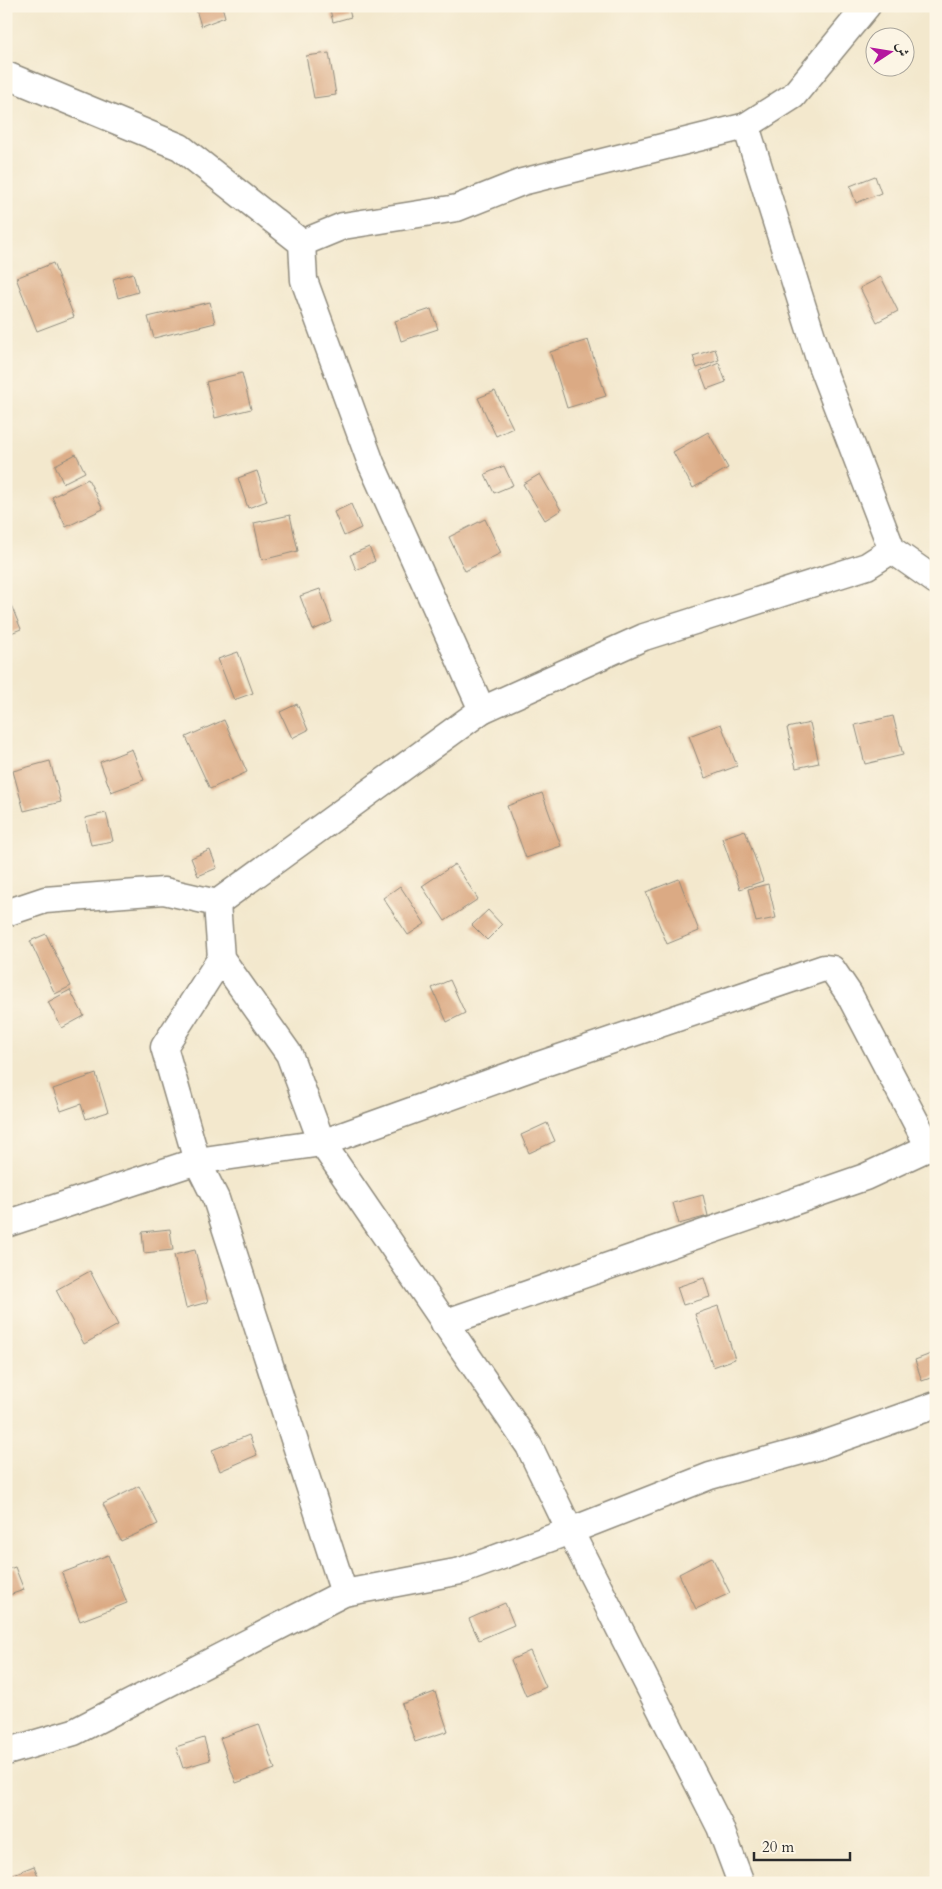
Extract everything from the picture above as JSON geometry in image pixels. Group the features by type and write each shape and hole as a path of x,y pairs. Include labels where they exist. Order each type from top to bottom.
{"street":[{"path":"302,243 343,226 457,208 522,182 746,126 792,96 867,6"},
{"path":"6,75 180,148 302,243 304,280 371,463 482,710"},
{"path":"746,126 821,364 892,550 936,581"},
{"path":"6,913 46,900 164,891 217,903 482,710 644,637 868,566 892,550"},
{"path":"217,903 221,958 289,1054 322,1143 529,1446 720,1827 741,1883"},
{"path":"221,958 164,1047 196,1161 216,1199 344,1593"},
{"path":"6,1224 196,1161 322,1143 536,1066 824,968 832,969 849,994 932,1146 865,1177 444,1323"},
{"path":"6,1752 74,1732 344,1593 461,1571 710,1476 816,1447 936,1405"}],"building":[{"path":"195,6 222,6 225,17 201,26"},
{"path":"329,6 348,6 351,17 333,22"},
{"path":"329,53 336,95 314,98 306,56"},
{"path":"875,176 881,193 856,203 850,186"},
{"path":"53,263 74,317 37,331 16,278"},
{"path":"133,273 138,292 118,298 113,279"},
{"path":"881,277 898,311 877,322 860,288"},
{"path":"210,302 215,323 154,338 148,317"},
{"path":"431,309 438,329 401,341 395,321"},
{"path":"588,340 606,396 567,408 550,352"},
{"path":"715,349 719,360 697,368 693,356"},
{"path":"719,363 726,382 707,389 700,371"},
{"path":"242,373 251,409 215,418 206,382"},
{"path":"495,391 513,428 496,436 478,398"},
{"path":"708,432 728,468 693,488 673,452"},
{"path":"76,454 85,472 63,483 55,465"},
{"path":"504,466 513,485 494,493 485,474"},
{"path":"257,471 267,501 248,508 238,478"},
{"path":"540,474 561,510 545,520 523,484"},
{"path":"88,479 103,509 66,527 52,497"},
{"path":"351,504 361,528 344,536 334,512"},
{"path":"290,515 298,551 262,560 254,523"},
{"path":"485,519 501,553 465,571 449,537"},
{"path":"369,547 375,561 356,570 350,555"},
{"path":"320,589 332,622 313,630 300,596"},
{"path":"6,593 21,629 6,635"},
{"path":"238,652 253,693 234,700 218,659"},
{"path":"297,704 308,730 292,738 280,712"},
{"path":"893,716 903,755 865,764 855,725"},
{"path":"224,720 247,772 210,789 186,737"},
{"path":"810,723 819,763 796,768 787,728"},
{"path":"721,724 737,766 705,778 689,736"},
{"path":"132,749 144,780 111,792 100,762"},
{"path":"50,761 61,802 24,811 13,771"},
{"path":"542,793 561,846 526,858 507,806"},
{"path":"106,813 113,841 91,845 85,818"},
{"path":"745,830 763,881 740,889 722,838"},
{"path":"210,850 217,868 198,876 191,858"},
{"path":"455,864 478,899 445,921 422,886"},
{"path":"679,879 699,931 667,944 646,892"},
{"path":"768,884 776,918 756,922 748,889"},
{"path":"400,886 425,924 408,935 383,898"},
{"path":"488,910 502,925 487,940 472,925"},
{"path":"46,934 71,986 55,994 30,941"},
{"path":"450,980 465,1013 447,1022 432,988"},
{"path":"70,990 84,1016 62,1028 48,1002"},
{"path":"96,1074 108,1112 86,1119 81,1104 61,1111 53,1089"},
{"path":"547,1123 555,1141 529,1153 521,1135"},
{"path":"703,1195 708,1216 679,1224 673,1203"},
{"path":"170,1229 173,1250 144,1253 142,1232"},
{"path":"195,1250 208,1302 186,1308 174,1255"},
{"path":"90,1271 118,1325 84,1344 56,1290"},
{"path":"704,1278 710,1297 683,1305 677,1287"},
{"path":"718,1306 735,1359 713,1367 695,1314"},
{"path":"936,1352 936,1376 922,1381 915,1360"},
{"path":"249,1435 257,1455 220,1471 212,1450"},
{"path":"139,1486 158,1524 121,1541 103,1504"},
{"path":"108,1555 127,1603 80,1621 62,1573"},
{"path":"712,1557 730,1593 696,1609 679,1574"},
{"path":"15,1567 24,1590 6,1596 6,1570"},
{"path":"505,1603 514,1625 479,1640 469,1619"},
{"path":"530,1651 546,1687 526,1696 511,1660"},
{"path":"435,1692 448,1731 415,1742 402,1704"},
{"path":"259,1724 275,1769 236,1783 220,1738"},
{"path":"204,1738 210,1760 183,1768 176,1747"},
{"path":"34,1866 41,1883 6,1883 6,1877"}]}
